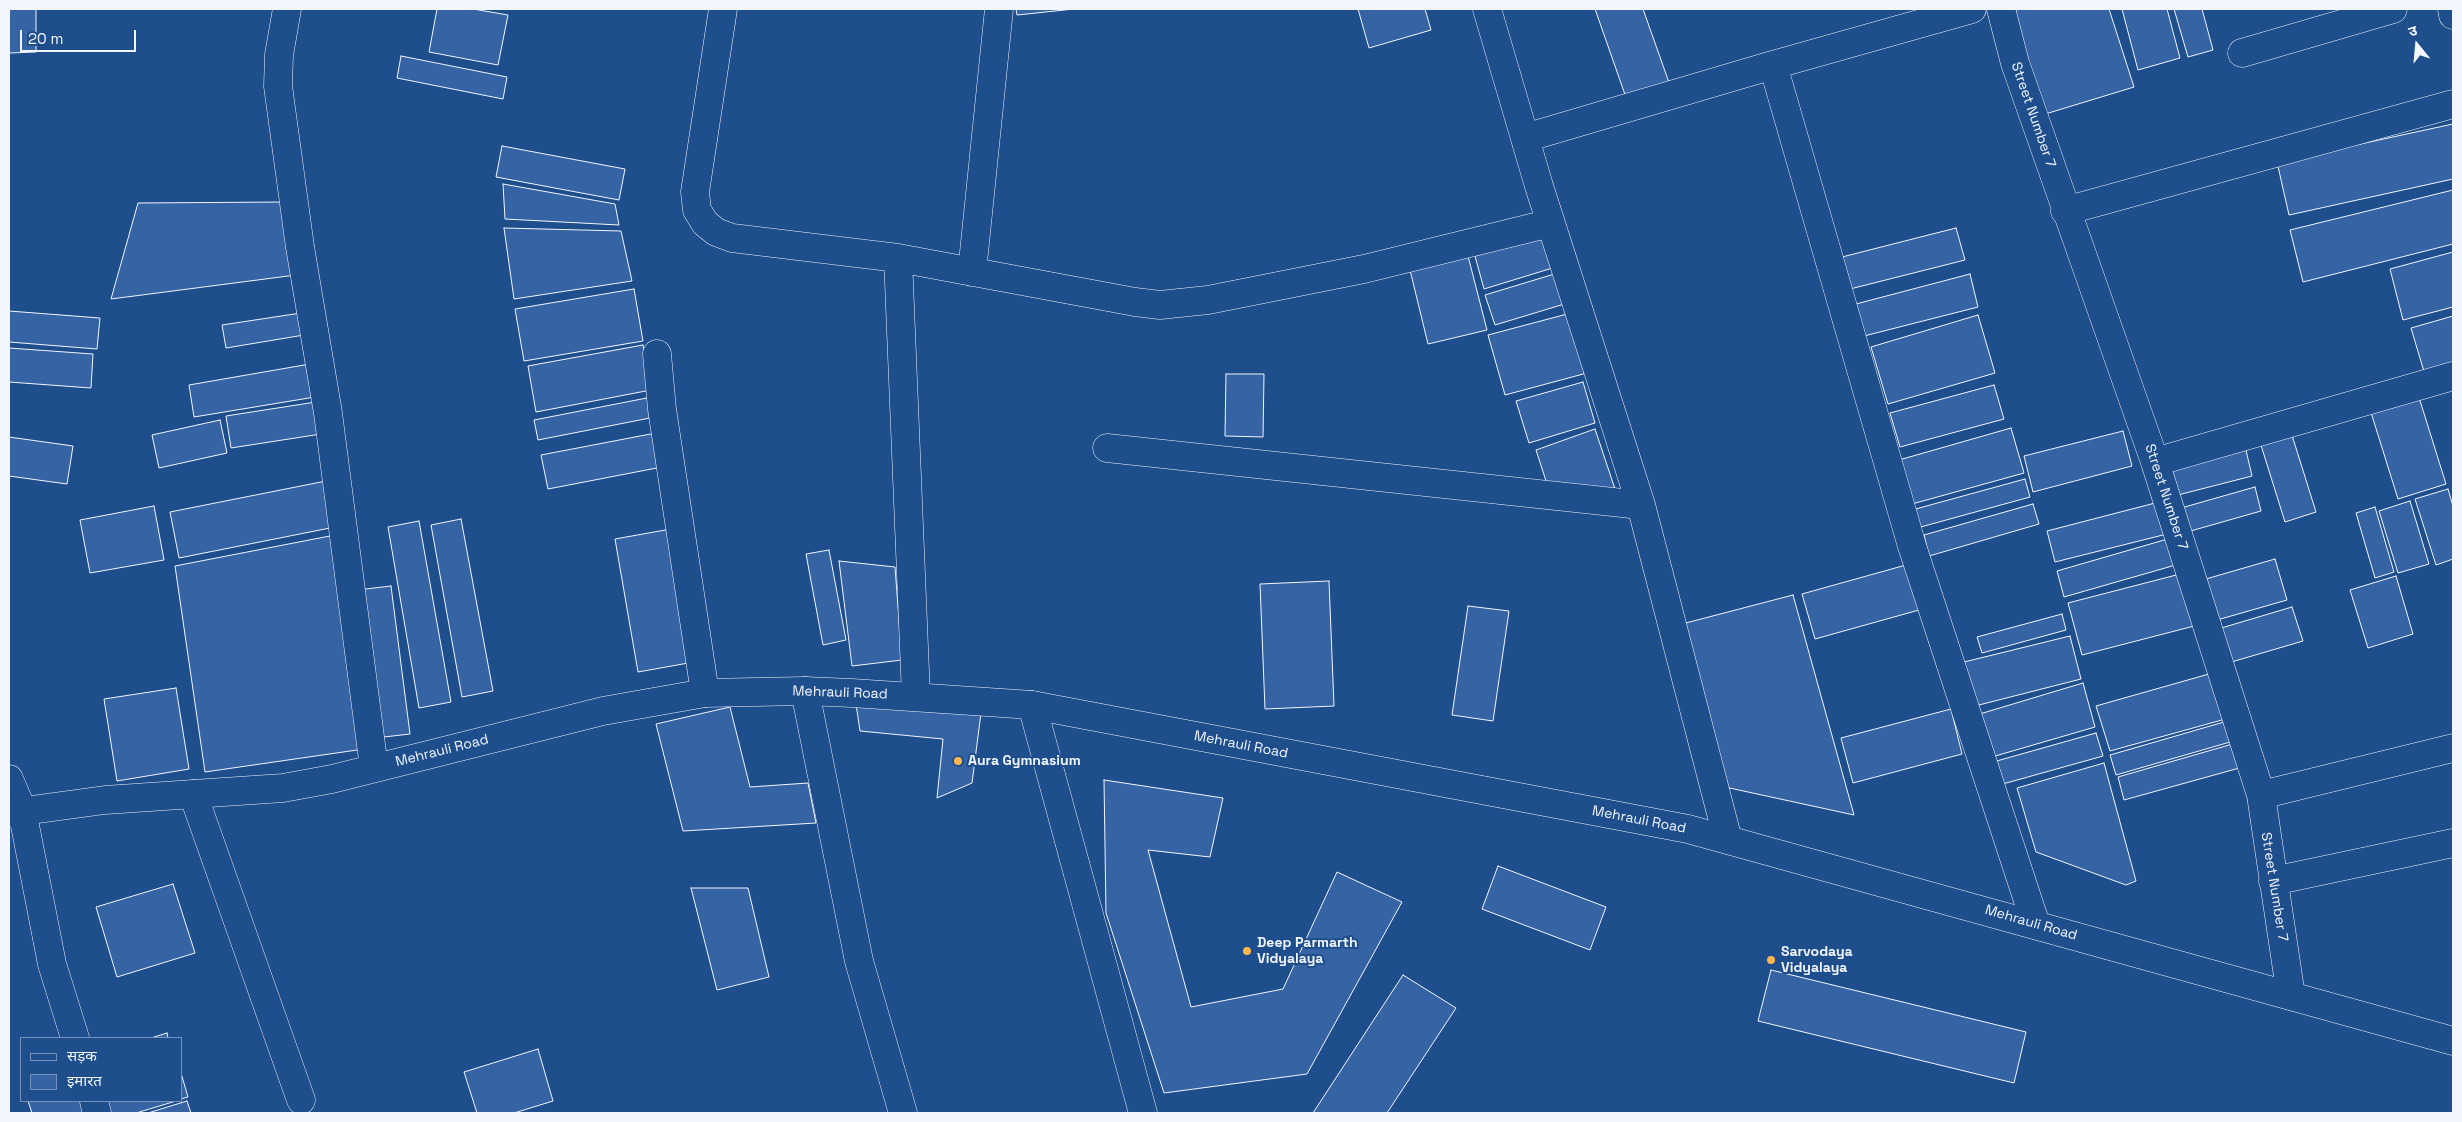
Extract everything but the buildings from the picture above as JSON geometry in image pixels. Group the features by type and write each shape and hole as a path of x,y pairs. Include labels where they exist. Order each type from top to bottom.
{"street":[{"path":"287,9 279,55 278,86 300,247 328,414 374,768"},
{"path":"723,9 695,192 697,210 705,223 716,232 732,238 898,258 1160,305 1208,300 1364,269 1551,223"},
{"path":"972,272 999,9"},
{"path":"1487,9 1551,223 1641,505 1728,840"},
{"path":"1525,138 1972,9"},
{"name":"Street Number 7","path":"2001,9 2015,63 2065,211 2155,462 2261,795 2291,996"},
{"path":"2242,54 2394,9"},
{"path":"2452,9 2453,15"},
{"path":"1773,65 1912,546 2036,925"},
{"path":"2065,211 2453,104"},
{"path":"898,258 916,696"},
{"path":"656,354 663,418 705,693"},
{"path":"2155,462 2453,376"},
{"path":"1106,448 1641,505"},
{"path":"805,691 859,961 903,1113"},
{"name":"Mehrauli Road","path":"16,812 105,800 283,788 374,768 603,711 705,693 805,691 916,696 1032,705 1688,828 2453,1041"},
{"path":"1032,705 1143,1113"},
{"path":"2261,795 2453,748"},
{"path":"9,779 52,964 74,1037"},
{"path":"193,794 300,1100"},
{"path":"2273,881 2453,843"}],"place":[{"name":"Aura Gymnasium","path":"958,761"},
{"name":"Deep Parmarth Vidyalaya","path":"1247,951"},
{"name":"Sarvodaya Vidyalaya","path":"1771,960"}]}
